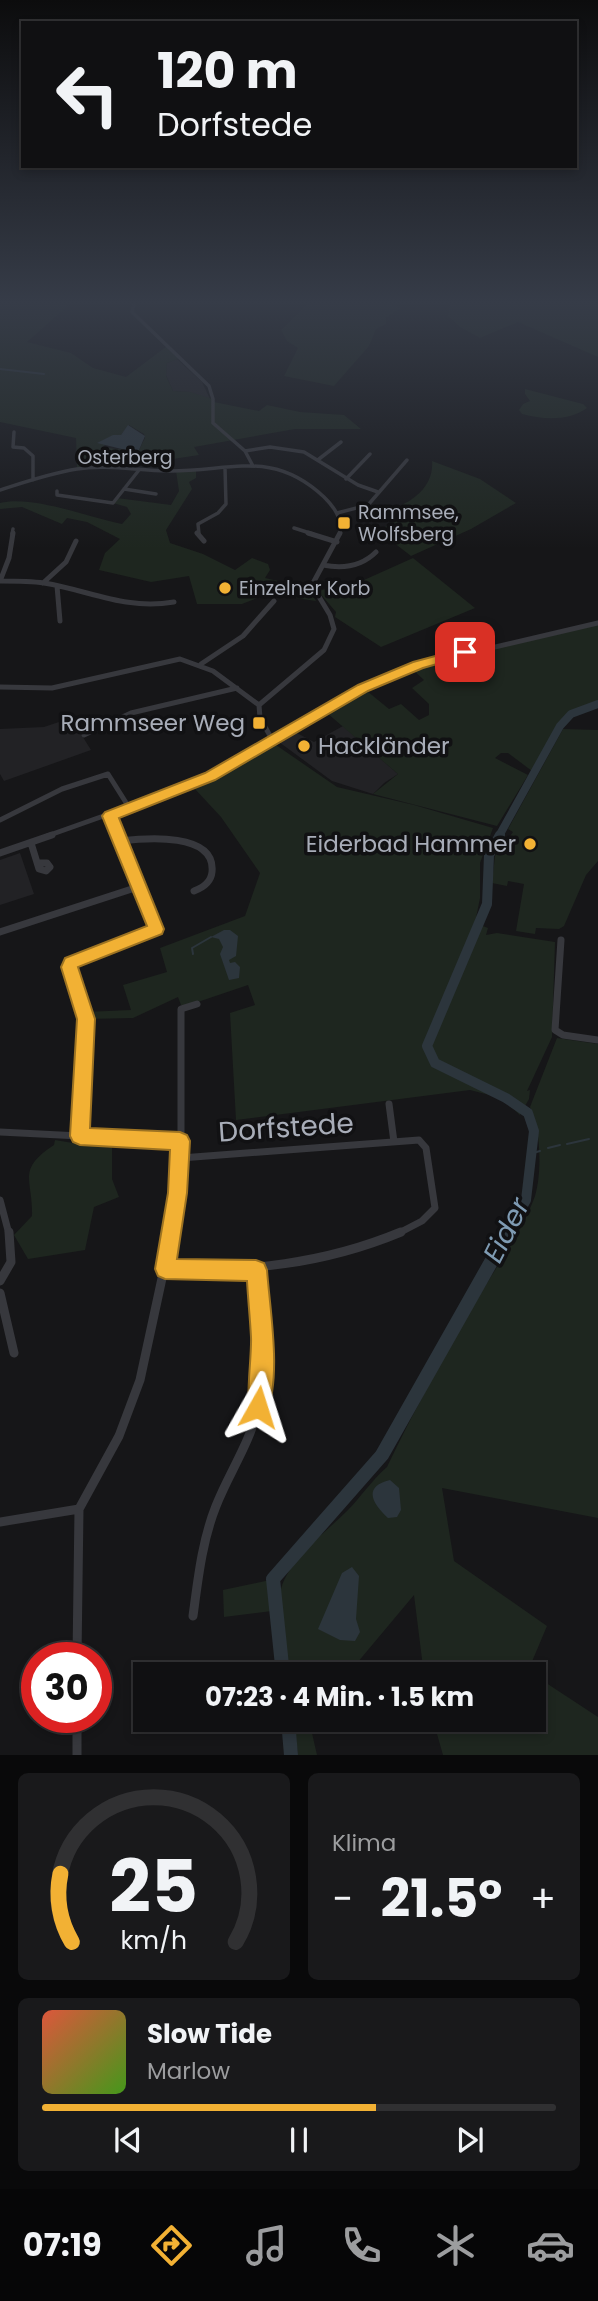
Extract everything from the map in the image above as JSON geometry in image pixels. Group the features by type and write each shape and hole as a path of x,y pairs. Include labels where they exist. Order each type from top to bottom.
{"street":[{"path":"209,386 213,399 213,422 245,451 253,466"},
{"path":"14,432 13,447 24,448 33,456 33,480"},
{"path":"319,460 341,442"},
{"path":"245,451 285,446 306,452 357,486 378,492"},
{"path":"346,479 370,454"},
{"path":"259,705 306,667 324,650 333,636 331,615 313,590 313,581 337,542 341,525 337,513 368,505 407,460"},
{"name":"Osterberg","path":"0,490 90,468 178,471 273,467 292,473 337,513"},
{"path":"204,541 197,532 198,524 218,513 226,504 225,468"},
{"path":"57,491 57,495 108,504 115,502 139,470"},
{"path":"124,489 156,494"},
{"path":"294,528 337,542"},
{"path":"13,529 9,558 0,581 43,583 123,606 174,602"},
{"path":"43,583 66,562 76,541"},
{"path":"323,565 342,569 357,564 376,552"},
{"path":"57,586 60,621"},
{"path":"201,664 243,636 274,601"},
{"path":"0,853 130,809 210,776 363,688 411,668 465,652 598,623"},
{"path":"0,687 52,688 171,660 188,660 201,664 259,705 260,718 273,741"},
{"path":"84,735 131,713 237,688"},
{"path":"0,820 62,789 108,774 130,809"},
{"path":"80,1136 86,1019 69,967 74,959 155,932 141,886 110,816"},
{"path":"121,841 186,841 201,848 210,858 212,871 207,883 194,891"},
{"path":"30,843 39,863"},
{"path":"0,932 141,886"},
{"path":"561,940 555,1030 563,1035 598,1040"},
{"path":"77,1642 79,1509 119,1436 141,1380 165,1269 181,1158 181,1009 197,1004"},
{"path":"389,1104 394,1142"},
{"path":"0,1132 180,1141"},
{"name":"Dorfstede","path":"165,1269 256,1270 303,1264 398,1233 433,1212 435,1199 424,1143 419,1140 181,1158"},
{"path":"0,1200 14,1254 9,1271 0,1281"},
{"path":"193,1616 205,1539 217,1505 250,1434 258,1407 262,1380 262,1336 256,1270"},
{"path":"0,1293 14,1353"},
{"path":"0,1522 79,1509"},
{"path":"77,1733 77,1755"}],"shaded area":[{"path":"0,386 171,386 173,391 190,392 213,399 214,402 259,411 267,405 300,412 344,415 361,429 295,429 194,447 199,455 173,459 94,450 82,467 77,468 76,438 0,422","holes":["129,425 144,434 145,438 139,450 103,447 113,436 121,435"]},
{"path":"171,386 204,386 210,399 189,392 173,391"},
{"path":"525,389 583,404 587,408 556,418 522,414 519,410 523,404 530,401"},
{"path":"128,425 145,436 139,450 130,451 97,443 113,435 121,435"},
{"path":"432,461 480,479 516,503 471,529 411,556 380,532 394,519 395,508 410,501 422,490 430,477"},
{"path":"176,471 196,471 196,478 189,482 192,489 166,530 170,543 203,554 235,570 252,558 268,564 270,570 265,578 309,588 316,601 268,594 242,604 197,604 189,576 151,582 99,570 105,553 120,539 87,522 67,518 62,524 22,507 0,509 0,503 28,502 122,524 131,514 127,507 113,503 117,498 171,505 179,491"},
{"path":"413,558 475,608 381,647 335,617 336,612 318,591 364,580"},
{"path":"598,623 598,702 585,705 565,718 532,771 508,753 501,753 495,758 528,775 497,826 373,794 398,774 327,713 367,691 389,709 401,704 419,720 429,715 429,704 412,688 424,680 411,668"},
{"path":"71,718 91,750 4,781 0,774 0,729 44,727"},
{"path":"343,726 398,774 373,794 332,781 279,742 295,732 314,742"},
{"path":"563,729 598,730 598,861 586,875 564,926 559,929 536,928 535,934 516,931 524,884 508,881 507,886 492,883 495,856 513,832 508,829"},
{"path":"276,745 337,787 414,805 493,828 480,863 480,898 475,923 488,928 486,935 497,933 555,942 552,1037 527,1091 530,1090 529,1099 520,1115 501,1098 470,1090 236,1120 230,1013 255,1005 248,985 186,1006 181,1005 178,997 133,1018 86,1019 85,1012 131,1010 123,985 167,972 160,948 245,916 260,873 221,817 195,789"},
{"path":"20,853 34,894 0,905 0,860"},
{"path":"230,930 238,936 236,956 229,960 240,967 239,978 229,980 220,954 223,947 219,939 211,937"},
{"path":"557,1038 598,1044 598,1518 442,1488 454,1561 547,1626 532,1662 422,1662 414,1595 358,1662 286,1662 280,1613 283,1582 307,1549 387,1467 442,1361 530,1209 537,1187 539,1163 538,1138 530,1107"},
{"path":"80,1139 112,1141 112,1179 119,1197 94,1207 85,1250 28,1259 14,1235 32,1216 29,1176 31,1169 35,1161 54,1145 55,1140 79,1144"},
{"path":"390,1480 399,1488 401,1510 397,1517 388,1518 378,1508 373,1492 375,1487"},
{"path":"352,1567 359,1576 356,1619 360,1632 355,1641 340,1640 318,1629 342,1573"},
{"path":"270,1580 272,1611 224,1617 223,1590"},
{"path":"546,1683 598,1717 598,1755 443,1755 436,1732 546,1732"},
{"path":"295,1732 312,1732 317,1755 298,1755"}],"waterway":[{"name":"Eider","path":"499,836 560,726 571,714 598,704"},
{"name":"Eider","path":"500,835 489,855 487,904 427,1046 435,1063 506,1098 528,1113 534,1131 526,1200 507,1234"},
{"path":"193,954 192,948 211,937"},
{"path":"567,1144 589,1139"},
{"path":"548,1148 560,1145"},
{"path":"533,1153 540,1151"},
{"name":"Eider","path":"282,1662 273,1579 382,1455 508,1232"},
{"name":"Eider","path":"289,1732 291,1755"}],"place":[{"name":"Rammsee, Wolfsberg","path":"344,523"},
{"name":"Einzelner Korb","path":"225,588"},
{"name":"Rammseer Weg","path":"259,723"},
{"name":"Hackländer","path":"304,746"},
{"name":"Eiderbad Hammer","path":"530,844"}],"route":[{"path":"258,1407 262,1380 262,1336 256,1270 224,1272 165,1269 172,1236 181,1158 180,1141 80,1136 86,1019 69,967 74,959 155,932 156,929 141,886 110,816 210,776 363,688 418,665 465,652"}]}
